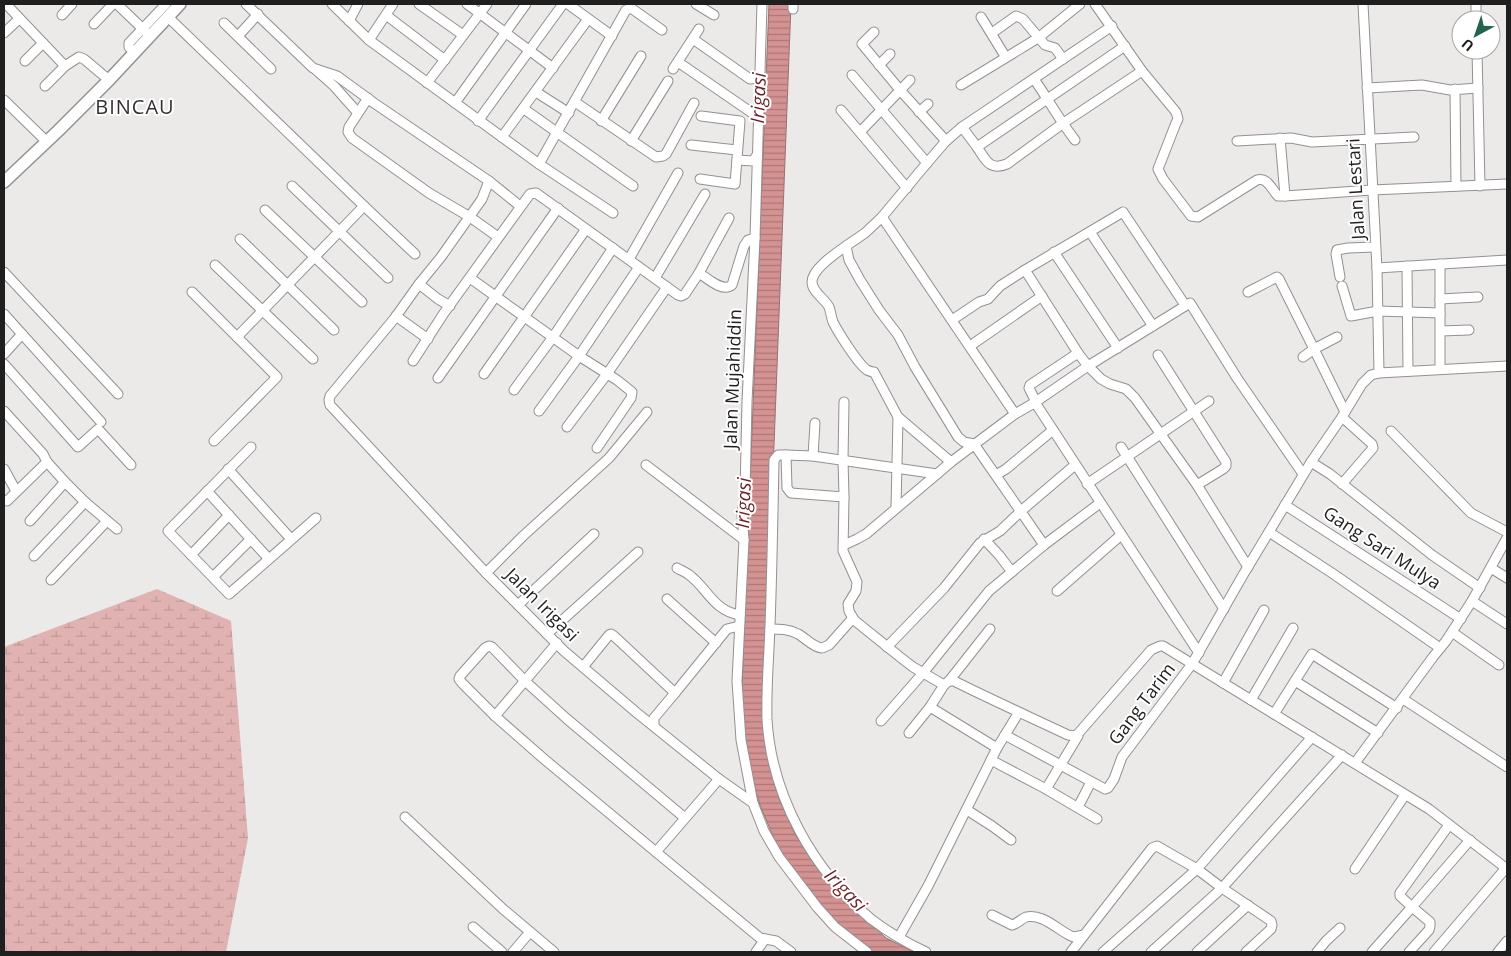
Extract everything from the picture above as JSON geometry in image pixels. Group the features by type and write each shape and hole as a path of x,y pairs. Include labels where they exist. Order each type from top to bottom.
{"main road":[{"path":"4,182 109,80 134,52 146,32 168,17 180,4"}],"street":[{"path":"6,4 66,66"},
{"path":"62,15 72,4"},
{"path":"94,24 112,4"},
{"path":"116,4 146,32 166,4"},
{"path":"246,4 334,86 358,112"},
{"path":"332,4 370,40 427,83 539,164 613,213"},
{"path":"349,21 358,4"},
{"path":"370,40 393,4"},
{"path":"419,4 463,35"},
{"path":"467,4 553,68"},
{"path":"427,83 487,4"},
{"path":"455,103 526,4"},
{"path":"478,120 563,4"},
{"path":"568,4 612,36"},
{"path":"696,4 714,15"},
{"name":"Jalan Mujahiddin","path":"762,4 755,238 747,402 745,493 742,514 744,540 737,681 741,740 753,803 764,831 779,857 835,927 868,952"},
{"path":"961,85 1038,38 1080,4"},
{"path":"1095,4 1142,71 1176,112 1178,119 1158,169 1191,216 1198,217 1257,180 1262,179 1266,180 1278,196 1507,184"},
{"name":"Jalan Lestari","path":"1362,4 1377,268 1379,373"},
{"path":"539,164 624,13 631,8 662,30"},
{"path":"238,36 258,14"},
{"path":"386,15 445,60"},
{"path":"992,33 1016,16 1019,16 1044,45 1055,48 1064,59"},
{"path":"168,17 414,254"},
{"path":"981,17 1006,56"},
{"path":"4,33 19,19"},
{"path":"502,137 588,19"},
{"path":"224,23 271,69"},
{"path":"951,462 898,417 874,372 862,366 839,333 828,306 813,287 812,278 828,260 865,233 882,217 946,141 962,127 1112,26"},
{"path":"699,29 675,66 758,116"},
{"path":"874,32 862,44 946,141"},
{"path":"693,39 750,79 759,78"},
{"path":"24,61 43,44"},
{"path":"977,148 1125,46"},
{"path":"879,65 890,54"},
{"path":"601,121 641,56"},
{"path":"45,86 66,66 79,57 109,80"},
{"path":"1477,60 1480,186"},
{"path":"313,68 337,76 489,181 520,206"},
{"path":"962,127 988,163 999,167 1142,71"},
{"path":"852,75 927,163"},
{"path":"1034,79 1062,124 1075,140"},
{"path":"860,132 910,80"},
{"path":"631,141 668,81"},
{"path":"1367,88 1422,85 1438,89 1478,88"},
{"path":"1455,89 1456,186"},
{"path":"536,92 569,113"},
{"path":"368,98 349,127 348,132 352,138 429,193 470,217 498,237"},
{"path":"575,102 656,157 666,154 694,103"},
{"path":"919,112 928,104"},
{"path":"5,105 46,141"},
{"path":"524,109 633,186"},
{"path":"841,110 907,188"},
{"path":"700,179 735,184 740,121 701,116"},
{"path":"1237,141 1299,138 1312,142 1414,137"},
{"path":"1280,138 1285,196"},
{"path":"691,145 737,150"},
{"path":"736,160 753,161 757,155"},
{"path":"628,260 678,173"},
{"path":"486,573 329,403 330,396 396,316 470,217 482,199 489,181"},
{"path":"292,186 388,278"},
{"path":"413,361 527,196 533,192 682,296 699,273 729,218"},
{"path":"655,278 705,194"},
{"path":"237,337 364,206"},
{"path":"438,378 558,208"},
{"path":"265,210 362,302"},
{"path":"952,320 979,302 988,299 1000,286 1123,212 1186,305"},
{"path":"882,217 1015,414"},
{"path":"484,374 586,229"},
{"path":"1090,232 1153,326"},
{"path":"699,273 720,286 729,288 732,285 744,246 748,240 755,238"},
{"path":"240,239 334,330"},
{"path":"846,246 849,260 860,280 898,336 915,368 958,436 964,442 974,444 1044,545"},
{"path":"1340,277 1337,250 1375,247"},
{"path":"514,390 553,337 613,248"},
{"path":"1054,252 1118,348"},
{"path":"1377,268 1507,260"},
{"path":"1440,264 1440,369"},
{"path":"215,265 313,359"},
{"path":"1407,266 1408,371"},
{"path":"539,411 580,356 639,267"},
{"path":"1026,270 1088,366 1105,382 1129,391 1140,404 1197,485 1248,567"},
{"path":"4,272 118,394"},
{"path":"1248,292 1275,277 1279,279 1344,414 1372,444 1373,448 1342,484"},
{"path":"470,278 580,356 629,388 633,396 596,448"},
{"path":"419,284 450,306"},
{"path":"1342,286 1352,318 1378,311 1440,313"},
{"path":"566,427 607,374 667,287"},
{"path":"192,292 277,377 214,441"},
{"path":"970,346 1042,296"},
{"path":"1440,299 1478,297"},
{"path":"844,544 857,540 866,534 951,462 1015,414 1035,403 1088,366 1190,302 1237,378 1303,474"},
{"path":"4,314 101,422"},
{"path":"396,316 428,339"},
{"path":"1441,331 1469,330"},
{"path":"4,354 22,334"},
{"path":"1303,356 1337,337"},
{"path":"1078,353 1030,385 1029,388 1035,403 1199,653"},
{"path":"1158,355 1226,462 1226,466 1223,469 1197,485"},
{"path":"4,364 78,447 98,429 132,466"},
{"path":"1379,373 1507,366"},
{"name":"Gang Tarim","path":"1091,782 1105,789 1111,785 1125,752 1199,653 1303,474 1366,379 1371,375 1379,373"},
{"path":"1087,484 1210,401"},
{"path":"844,402 844,544 845,555 856,582 856,591 848,604 853,618 887,647 923,673 947,683 954,681 1068,735 1078,736"},
{"path":"4,411 43,454 47,462 65,482 117,530"},
{"name":"Jalan Irigasi","path":"647,412 608,458 523,536 486,573 557,644 583,667 719,779 753,803"},
{"path":"896,508 898,417"},
{"path":"813,456 815,423"},
{"path":"996,475 1053,430"},
{"path":"1391,431 1471,513 1507,532"},
{"path":"251,447 168,531 229,594 316,518"},
{"path":"1120,447 1224,609"},
{"path":"786,454 787,488 789,492 844,497"},
{"path":"926,952 872,919 834,882 818,863 804,840 781,789 775,767 767,722 766,688 770,629 774,460 778,455 786,454 813,456 937,474"},
{"path":"7,501 47,462"},
{"path":"1311,462 1342,484 1421,547 1480,588"},
{"path":"646,465 744,540"},
{"path":"887,647 944,588 984,539 1000,531 1075,466"},
{"path":"4,469 16,491"},
{"path":"228,469 291,539"},
{"path":"30,521 65,482"},
{"path":"207,491 268,558"},
{"path":"34,556 85,502"},
{"path":"881,721 987,594 1044,545 1100,502"},
{"name":"Gang Sari Mulya","path":"1285,505 1460,619"},
{"path":"191,555 229,515"},
{"path":"51,580 107,521"},
{"path":"1269,532 1440,648"},
{"path":"518,605 594,534"},
{"path":"1056,591 1121,535"},
{"path":"1355,763 1452,632 1480,588 1507,538"},
{"path":"213,577 251,539"},
{"path":"984,539 1000,555 1012,572"},
{"path":"547,634 638,552"},
{"path":"677,568 687,573 709,597 726,611 740,615"},
{"path":"1491,568 1507,578"},
{"path":"667,600 716,643"},
{"path":"1472,601 1507,624"},
{"path":"1223,683 1264,610"},
{"path":"770,629 796,633 813,645 822,648 828,645 853,618"},
{"path":"654,726 654,718 727,629 739,626"},
{"path":"1250,700 1293,628"},
{"path":"909,733 990,629"},
{"path":"1452,632 1499,665"},
{"path":"583,667 612,634 675,693"},
{"path":"495,716 557,644"},
{"path":"1274,714 1318,645"},
{"path":"685,818 567,719 525,681 493,648 489,646 485,648 460,676 459,679 462,683 495,716 656,852 760,938 776,941 791,952"},
{"path":"1046,789 1078,736 1154,648 1163,646 1429,809 1507,868 1434,952"},
{"path":"1312,654 1397,708"},
{"path":"1295,681 1378,733"},
{"path":"1403,700 1507,766"},
{"path":"930,707 997,748"},
{"path":"899,937 928,886 997,748 1019,712"},
{"path":"1005,735 1091,782 1078,807"},
{"path":"1103,952 1197,869 1312,737"},
{"path":"1151,952 1222,888 1342,755"},
{"path":"991,760 1097,819"},
{"path":"656,852 719,779"},
{"path":"1355,869 1406,795"},
{"path":"967,810 1011,840"},
{"path":"405,817 554,952"},
{"path":"1408,952 1429,930 1430,922 1400,896 1400,893 1450,825"},
{"path":"1372,952 1470,840"},
{"path":"1071,952 1154,847 1158,846 1197,869 1271,921 1271,929 1246,952"},
{"path":"1197,952 1248,905"},
{"path":"992,915 1012,925 1026,917 1034,917 1071,936 1084,935"},
{"path":"473,927 502,952"},
{"path":"1317,952 1340,928"},
{"path":"513,952 530,932"},
{"path":"756,952 765,939"},
{"path":"1498,952 1507,942"}],"green space":[{"path":"157,589 231,621 248,838 226,952 4,952 4,647"}],"shaded area":[{"path":"769,4 791,4 769,575 768,756 779,798 795,834 817,868 845,900 886,938 914,952 872,952 868,950 833,921 799,880 775,841 760,805 750,772 745,740 742,699 743,657"}],"district":[{"name":"BINCAU","path":"135,107"}],"water label":[{"name":"Irigasi","path":"758,98"},
{"name":"Irigasi","path":"743,503"},
{"name":"Irigasi","path":"846,890"}]}
